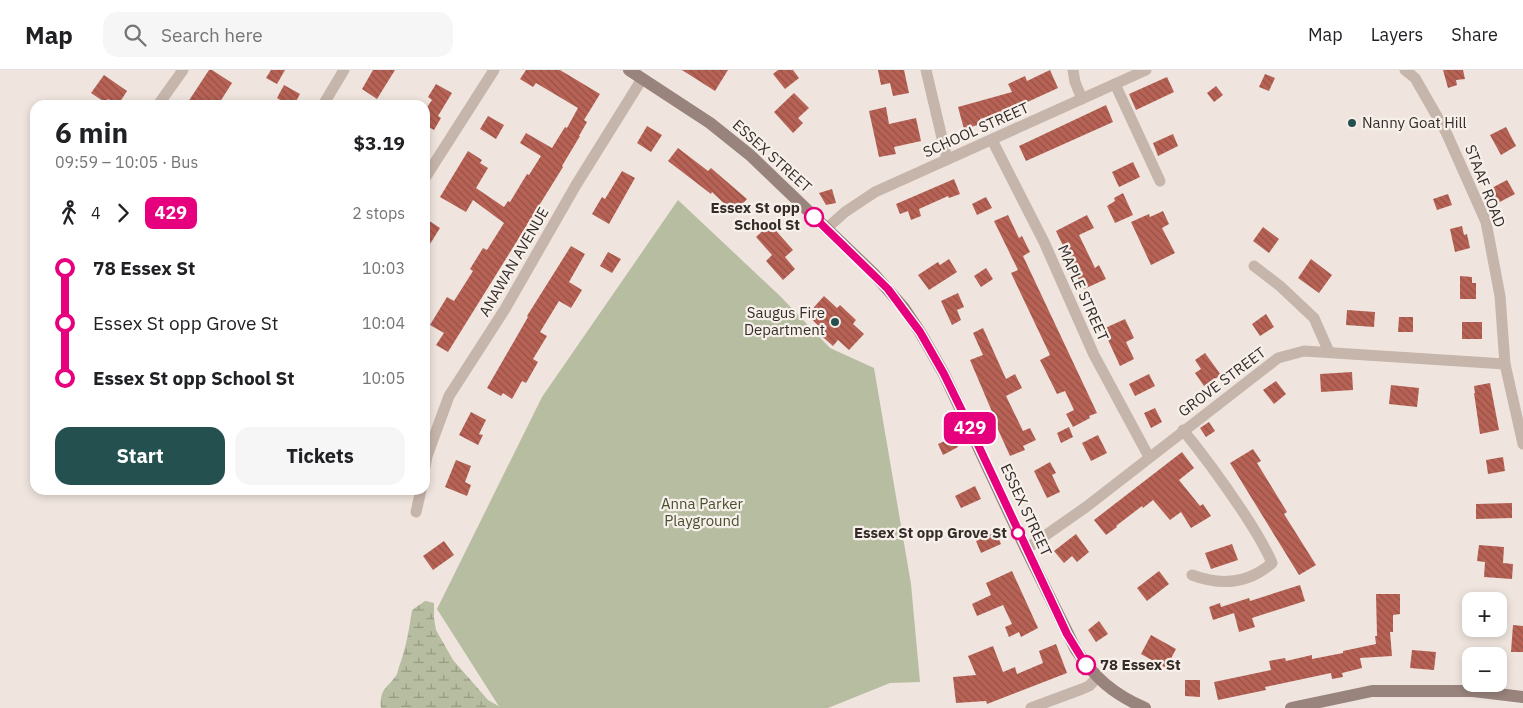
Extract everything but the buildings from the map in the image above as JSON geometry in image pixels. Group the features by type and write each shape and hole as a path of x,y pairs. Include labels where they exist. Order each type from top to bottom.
{"main road":[{"name":"ESSEX STREET","path":"629,70 695,112 736,143 888,289 920,332 952,391 1071,642 1086,665 1098,678 1121,697 1144,708"},
{"path":"1291,708 1372,691 1473,691 1523,697"}],"street":[{"path":"162,100 183,70"},
{"path":"326,100 344,70"},
{"path":"430,170 494,70"},
{"path":"926,70 947,159"},
{"path":"1073,70 1082,98"},
{"name":"SCHOOL STREET","path":"826,229 844,212 867,197 1146,70"},
{"name":"STAAF ROAD","path":"1405,70 1415,78 1446,132 1486,222 1500,296 1505,364 1521,422 1523,444"},
{"name":"ANAWAN AVENUE","path":"430,448 449,396 505,309 576,185 642,78"},
{"path":"1115,84 1160,181"},
{"name":"MAPLE STREET","path":"992,140 1044,242 1094,355 1149,458"},
{"path":"1254,266 1280,286 1314,318 1329,352"},
{"name":"GROVE STREET","path":"1026,549 1086,507 1278,358 1304,351 1505,364"},
{"path":"1183,430 1215,471 1246,517 1267,551 1272,563 1254,576 1225,583 1207,581 1192,576"},
{"path":"416,512 420,495"},
{"path":"1031,708 1089,686 1098,678"}],"green space":[{"name":"Anna Parker Playground","path":"678,200 780,296 830,348 874,368 911,584 920,682 890,683 828,708 500,708 437,609 542,397"},
{"path":"425,601 434,603 436,630 453,660 488,700 502,708 381,708 383,692 397,674 412,610"}],"bus line":[{"name":"429","path":"814,217 888,289 920,332 944,374 964,415 1067,634 1086,665"}],"place":[{"name":"Nanny Goat Hill","path":"1352,123"},
{"name":"Essex St opp School St","path":"814,217"},
{"name":"Saugus Fire Department","path":"835,322"},
{"name":"Essex St opp Grove St","path":"1018,533"},
{"name":"78 Essex St","path":"1086,665"}]}
